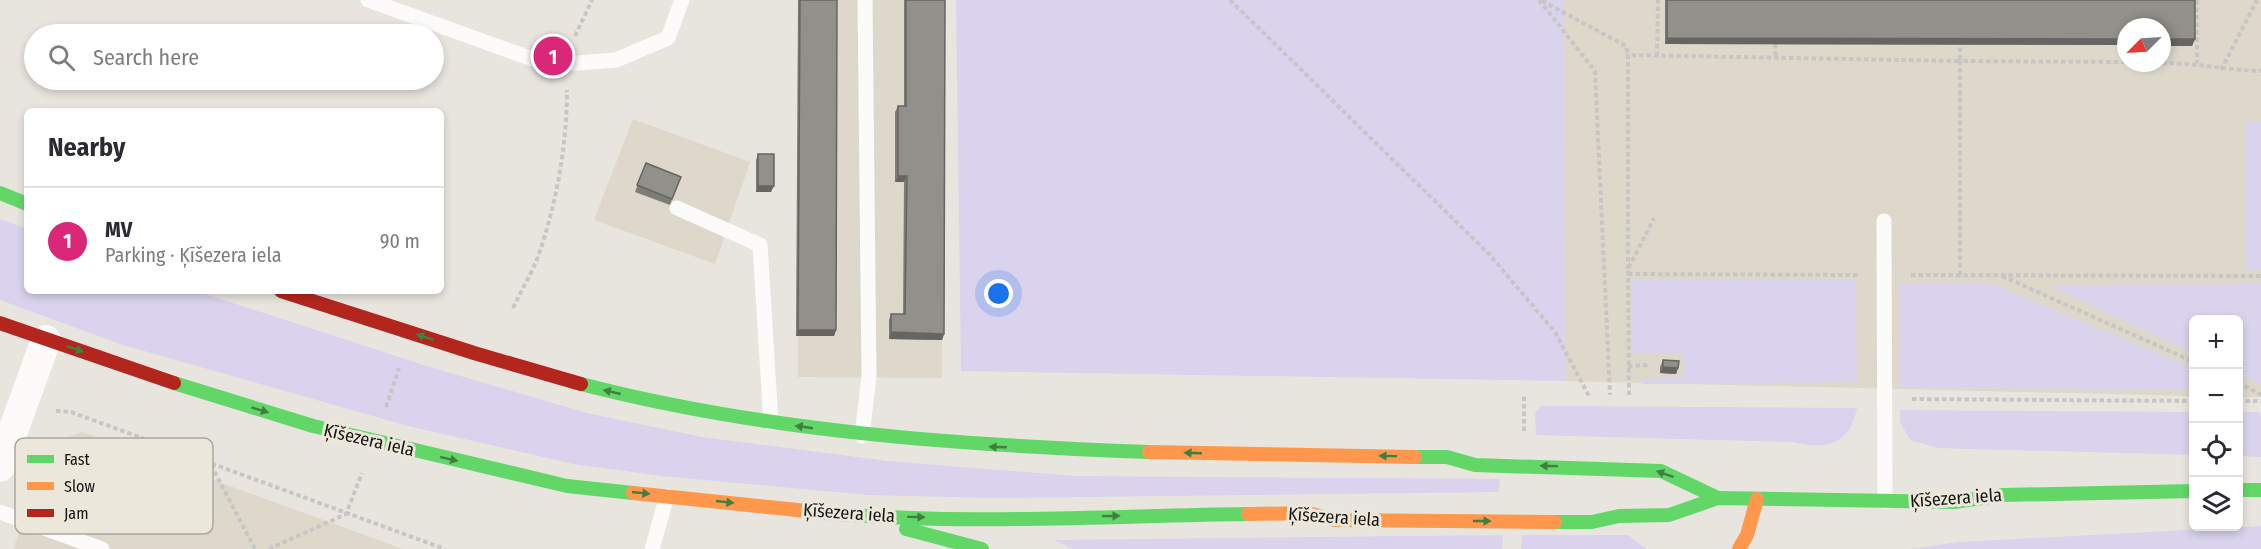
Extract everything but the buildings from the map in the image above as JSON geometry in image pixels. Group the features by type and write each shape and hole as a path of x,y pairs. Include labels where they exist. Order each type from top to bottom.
{"street":[{"path":"0,194 24,203"},
{"name":"Ķīšezera iela","path":"290,294 540,375 669,405 771,423 862,436 989,447 1447,457 1475,465 1661,471 1718,498"},
{"name":"Ķīšezera iela","path":"0,323 313,426 567,486 858,516 982,518 1308,513 1335,520 1592,522 1619,516 1670,515 1718,498 1954,502 2003,495 2189,491"},
{"path":"0,466 46,340"},
{"path":"2243,490 2261,490"},
{"path":"1739,549 1747,536 1756,499"},
{"path":"858,516 982,549"}],"lane":[{"path":"368,0 435,24"},
{"path":"444,27 541,62 566,64 616,60 668,38 682,0"},
{"path":"862,436 869,376 865,0"},
{"path":"677,208 760,245 771,423"},
{"path":"1884,221 1885,502"},
{"path":"652,549 667,496"},
{"path":"0,512 15,517"},
{"path":"61,534 102,549"}],"path":[{"path":"570,44 592,0"},
{"path":"1230,0 1490,255 1555,332 1589,396"},
{"path":"1540,0 1626,46 1628,55 1629,395"},
{"path":"1540,0 1594,71 1610,395"},
{"path":"1657,56 1658,0"},
{"path":"2196,0 2197,63"},
{"path":"2221,70 2257,0"},
{"path":"1775,44 1776,58"},
{"path":"1960,45 1960,275"},
{"path":"1628,55 2117,62"},
{"path":"2171,63 2197,63 2221,70 2261,71"},
{"path":"513,308 542,246 559,175 567,116 567,87"},
{"path":"1628,271 1654,218"},
{"path":"1628,271 1883,275 2261,276"},
{"path":"2000,275 2189,360"},
{"path":"1628,366 1650,365"},
{"path":"2243,385 2261,395"},
{"path":"1524,396 1524,434"},
{"path":"1900,399 2189,401"},
{"path":"2243,401 2261,401"},
{"path":"22,408 71,412 140,438"},
{"path":"213,466 445,549"},
{"path":"213,469 255,549"},
{"path":"269,549 346,514"}],"shaded area":[{"path":"798,0 943,0 942,378 798,377"},
{"path":"956,0 1563,0 1565,381 961,371"},
{"path":"1563,0 2261,0 2261,397 2243,397 2243,315 2189,315 2189,396 1565,381"},
{"path":"633,119 750,162 715,264 594,220"},
{"path":"2245,122 2261,122 2261,269 2245,269"},
{"path":"0,219 24,228 24,294 205,294 430,367 587,413 702,437 888,461 1075,476 1500,479 1499,492 995,498 868,495 662,476 573,464 408,426 123,345 0,300"},
{"path":"1631,279 1855,279 1857,382 1642,384 1642,379 1684,378 1684,354 1632,354"},
{"path":"1990,283 2189,366 2189,390 1899,387 1900,284"},
{"path":"2261,284 2261,384 2243,376 2243,315 2189,315 2189,351 2047,285"},
{"path":"1541,406 1857,408 1853,421 1842,438 1826,445 1816,445 1793,442 1536,435 1535,414"},
{"path":"1900,410 2189,412 2189,455 1938,448 1910,440 1900,422"},
{"path":"2243,412 2258,412 2261,415 2261,457 2243,456"},
{"path":"82,432 98,438 67,438"},
{"path":"213,480 403,549 13,549 19,534 213,534"},
{"path":"2261,526 2261,549 1909,549 1959,542 2189,530 2243,531 2243,527"},
{"path":"1503,535 1502,549 1073,549 1054,540"},
{"path":"1522,535 1628,535 1647,549 1521,549"}],"traffic: fast":[{"path":"0,193 24,203"},
{"path":"174,383 313,426 567,486 633,493"},
{"path":"581,384 721,414 792,425 934,440 1149,452"},
{"path":"1415,457 1447,457 1475,465 1661,471 1718,498"},
{"path":"2243,490 2261,490"},
{"path":"1555,522 1592,522 1619,516 1669,515 1718,498 1954,502 2003,495 2189,491"},
{"path":"816,512 977,519 1248,514"},
{"path":"906,529 982,549"}],"traffic: slow":[{"path":"1149,452 1415,457"},
{"path":"633,493 816,512"},
{"path":"1739,549 1747,535 1757,499"},
{"path":"1248,514 1308,513 1335,520 1555,522"}],"traffic: jam":[{"path":"290,294 474,353 581,384"},
{"path":"0,323 174,383"}],"place":[{"name":"MV","path":"553,56"}]}
